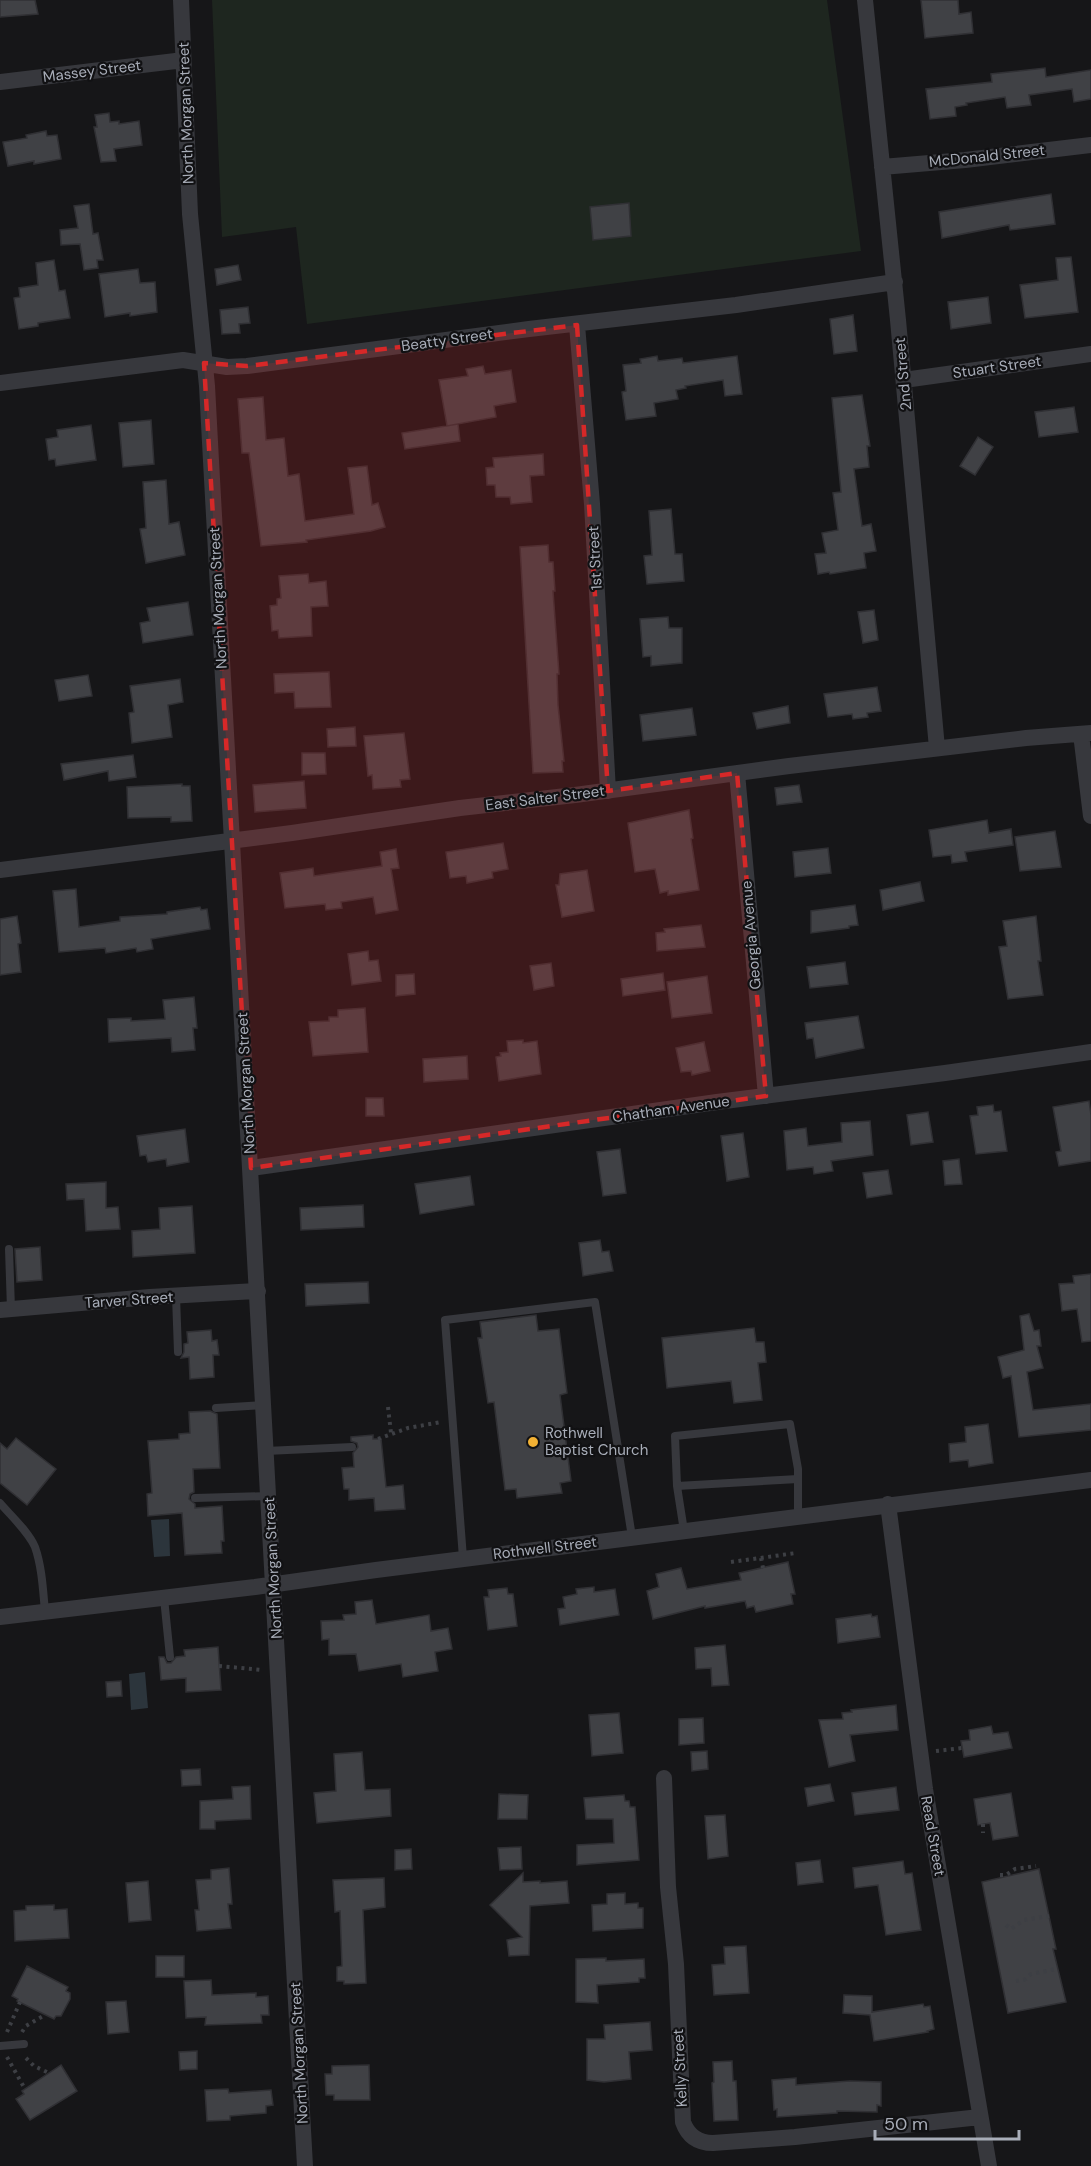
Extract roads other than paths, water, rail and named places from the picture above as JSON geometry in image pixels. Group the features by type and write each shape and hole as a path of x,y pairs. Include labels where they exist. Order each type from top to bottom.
{"street":[{"name":"North Morgan Street","path":"181,0 190,214 212,461 305,2166"},
{"name":"2nd Street","path":"865,0 895,282 937,748"},
{"name":"Massey Street","path":"0,82 184,60"},
{"name":"McDonald Street","path":"882,167 1091,145"},
{"name":"Beatty Street","path":"0,383 183,360 227,367 247,366 811,295 895,282"},
{"name":"1st Street","path":"577,325 592,504 608,791"},
{"name":"Stuart Street","path":"904,380 1091,354"},
{"name":"East Salter Street","path":"0,870 371,823 460,808 737,773 1026,738 1086,734"},
{"path":"1086,734 1091,816"},
{"name":"Georgia Avenue","path":"737,773 766,1096"},
{"name":"Chatham Avenue","path":"251,1168 1091,1052"},
{"name":"Tarver Street","path":"6,1309 258,1292"},
{"name":"Rothwell Street","path":"0,1617 1091,1480"},
{"name":"Read Street","path":"888,1504 920,1753 989,2166"},
{"name":"Kelly Street","path":"664,1778 668,1887 676,1965 683,2122 690,2135 698,2140 713,2143 795,2137 980,2116"}],"lane":[{"path":"6,1309 9,1249"},
{"path":"176,1296 178,1352"},
{"path":"463,1558 445,1320 595,1302 632,1537"},
{"path":"216,1408 264,1405"},
{"path":"684,1531 677,1486 675,1436 790,1424 798,1479 798,1516"},
{"path":"266,1451 352,1448"},
{"path":"677,1486 798,1479"},
{"path":"195,1498 269,1496"},
{"path":"0,1503 23,1529 34,1546 42,1578 45,1612"},
{"path":"164,1598 170,1657"},
{"path":"0,2046 24,2044"}],"place":[{"name":"Rothwell Baptist Church","path":"533,1442"}]}
